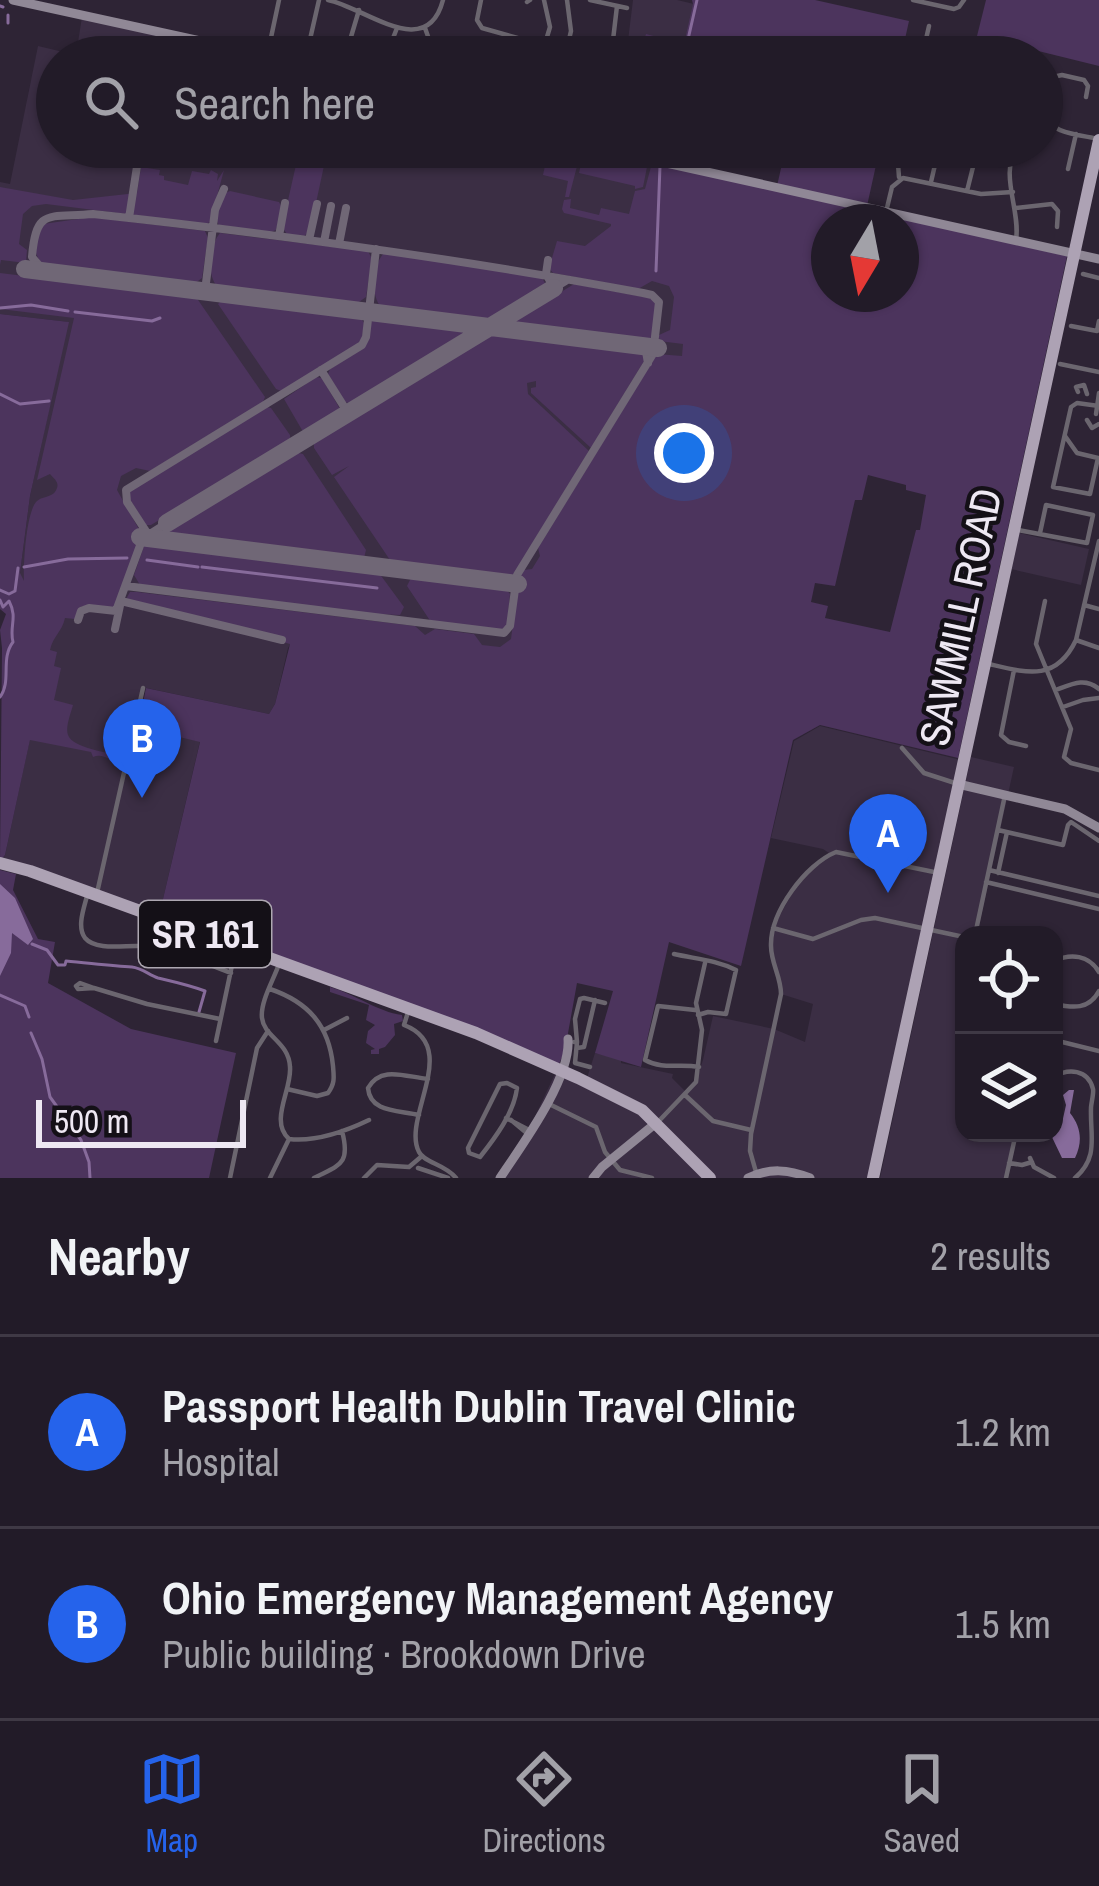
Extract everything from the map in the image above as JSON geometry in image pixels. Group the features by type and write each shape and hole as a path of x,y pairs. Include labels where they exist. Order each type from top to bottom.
{"main road":[{"path":"14,0 178,36"},
{"name":"SAWMILL ROAD","path":"875,1178 1099,140"},
{"name":"SAWMILL ROAD","path":"1076,254 1099,163"},
{"path":"688,168 850,204"},
{"path":"919,219 1099,259"},
{"path":"961,784 1065,809 1096,828"},
{"name":"SAWMILL ROAD","path":"929,929 961,784"},
{"name":"SR 161","path":"0,863 476,1033 627,1100 657,1123 710,1178"},
{"path":"500,1178 547,1103 573,1043"},
{"path":"596,1178 657,1123"},
{"path":"752,1176 782,1170 810,1178"}],"street":[{"path":"271,36 279,0"},
{"path":"311,36 319,0"},
{"path":"328,0 412,31 436,18 442,0"},
{"path":"481,0 479,24 484,30 512,36"},
{"path":"544,0 548,36"},
{"path":"567,0 570,36"},
{"path":"590,0 627,8"},
{"path":"913,0 948,8 959,7 964,0"},
{"path":"613,36 617,6"},
{"path":"351,36 359,10"},
{"path":"927,36 929,26"},
{"path":"425,27 428,36"},
{"path":"396,36 399,29"},
{"path":"1063,75 1084,80 1086,98"},
{"path":"1063,131 1099,140"},
{"path":"1069,169 1076,134"},
{"path":"898,168 900,179"},
{"path":"931,183 934,168"},
{"path":"968,191 973,168"},
{"path":"1011,168 1016,240"},
{"path":"888,204 892,187 900,179"},
{"path":"900,179 988,195 1013,192"},
{"path":"1016,208 1052,204 1058,211 1057,226"},
{"path":"1083,274 1099,278"},
{"path":"1071,326 1096,331 1099,321"},
{"path":"1060,364 1099,372"},
{"path":"1087,394 1099,394 1098,415 1088,420 1092,428 1099,424"},
{"path":"1065,436 1077,453 1098,458 1090,494 1053,487 1070,413 1074,404 1098,406"},
{"path":"1015,529 1088,543 1093,515 1046,505 1040,533"},
{"path":"986,664 1034,673 1065,658 1076,640 1099,541"},
{"path":"1045,601 1036,644 1071,729 1065,760 1099,770"},
{"path":"1084,605 1099,609"},
{"path":"1076,640 1099,647"},
{"path":"1014,670 1001,735 1026,746"},
{"path":"1056,690 1078,682 1091,682 1099,689"},
{"path":"143,688 81,925 94,944 163,948 231,973"},
{"path":"1063,707 1099,698"},
{"path":"902,748 924,773 961,784"},
{"path":"977,926 1005,795"},
{"path":"998,830 1063,845 1071,822 1096,828 1099,841"},
{"path":"998,873 1007,832"},
{"path":"752,1176 752,1130 781,994 771,950 773,928 804,874 832,853 939,873"},
{"path":"988,872 1099,896"},
{"path":"986,882 1099,909"},
{"path":"773,928 813,939 875,918 955,935"},
{"path":"216,1041 237,946"},
{"path":"674,954 736,971 726,1014 660,1004 655,1014 645,1060 670,1068 699,1067"},
{"path":"1063,959 1079,956 1098,969"},
{"path":"280,962 262,1015 268,1031 289,1057 280,1126 289,1138 298,1140 369,1120"},
{"path":"657,1123 696,1084 702,1030 697,1012 705,963"},
{"path":"94,988 220,1019"},
{"path":"270,988 302,1004 324,1030 331,1048 334,1085 328,1093 317,1096 287,1089"},
{"path":"1063,1006 1084,1006 1099,991"},
{"path":"590,1067 575,1063 579,1000 605,1003"},
{"path":"573,1043 584,1046 595,1000"},
{"path":"411,1010 406,1026 426,1040 428,1079 416,1136 422,1156 446,1167 452,1178"},
{"path":"324,1030 347,1018"},
{"path":"230,1178 256,1051 268,1031"},
{"path":"1063,1042 1099,1051"},
{"path":"1063,1071 1084,1074 1092,1085 1090,1111 1097,1142 1090,1166 1075,1178"},
{"path":"419,1115 381,1108 368,1095 369,1085 376,1077 400,1074 428,1079"},
{"path":"500,1084 517,1088 509,1119 480,1157 472,1156 468,1148 500,1084"},
{"path":"685,1095 713,1121 752,1130"},
{"path":"547,1103 593,1124 604,1150 624,1172 652,1178"},
{"path":"509,1119 530,1133"},
{"path":"314,1178 342,1162 346,1148 342,1131"},
{"path":"270,1178 289,1138"},
{"path":"1006,1178 1014,1142"},
{"path":"364,1178 377,1165 409,1167 422,1156"},
{"path":"1010,1160 1030,1160 1054,1178"},
{"path":"418,1168 452,1178"}],"shaded area":[{"path":"633,0 694,4 687,36 629,36"},
{"path":"692,0 815,0 909,21 906,36 686,36"},
{"path":"986,0 1099,0 1099,66 1063,57 1063,36 977,36"},
{"path":"82,17 169,36 79,36"},
{"path":"36,56 36,168 662,168 811,282 811,312 831,312 595,714 291,643 269,714 142,687 133,725 200,741 159,916 0,861 30,739 51,742 18,588 30,496 68,322 0,314 0,182 10,184"},
{"path":"141,168 160,170 164,180 188,185 192,171 209,174 211,170 218,174 217,181 224,170 206,224 32,206 23,214 19,244 27,250 26,263 1,260 0,265 0,187 73,200 137,193"},
{"path":"295,168 324,168 310,231 304,236 287,234 282,227"},
{"path":"544,168 577,168 569,197 565,197 568,181 543,175"},
{"path":"580,168 647,168 643,187 635,189 579,173"},
{"path":"651,168 674,168 835,204 811,204 811,312 919,312 919,223 1067,256 958,758 820,725 793,740 741,966 669,942 641,1067 595,1053 613,991 577,983 559,1064 159,916 200,742 138,727 146,688 269,714 290,644 125,601 130,592 137,592 415,626 425,635 435,629 474,634 482,645 500,647 511,639 519,578 524,570 532,569 540,556 538,548 657,354 682,356 683,344 659,341 659,335 670,330 674,297 669,286 652,281 638,289 553,273 549,268 557,241 585,246 611,226 564,213 564,200 571,199 570,208 599,215 601,208 629,214 635,191 645,189","holes":["868,475 906,485 906,490 926,495 890,632 825,618 828,606 811,602 815,583 835,586 855,500 862,500"]},
{"path":"781,168 875,168 867,204 777,186"},
{"path":"230,191 279,202 282,208 276,230 219,225 218,209"},
{"path":"92,217 205,231 202,278 194,284 40,261 35,246 43,224"},
{"path":"220,233 368,251 372,259 366,297 356,304 217,286 211,259"},
{"path":"384,253 535,276 545,283 487,320 381,307 374,280"},
{"path":"0,273 196,297 265,397 150,471 136,468 121,476 117,490 141,533 116,605 112,610 82,606 75,619 65,618 50,650 57,652 54,666 61,668 54,700 73,705 67,728 71,740 123,756 124,761 30,740 0,861 0,630 6,614 0,609 0,314 69,322 30,496 20,573 24,581 33,507 57,486 50,474 37,480 74,318 0,309"},
{"path":"574,284 650,298 656,303 653,336 648,340 516,323"},
{"path":"218,304 360,317 362,339 281,391"},
{"path":"374,319 466,330 465,335 351,404 328,374 365,346"},
{"path":"491,334 642,352 646,358 591,448 531,393 536,381 527,383 528,394 589,451 515,573 507,577 390,560 334,477 349,466 332,475 314,442"},
{"path":"316,377 322,378 340,409 308,431 302,430 284,399"},
{"path":"267,407 290,441 146,525 129,491"},
{"path":"295,452 303,454 366,550 364,558 168,533 169,530"},
{"path":"1019,533 1089,549 1081,585 1011,569"},
{"path":"147,544 379,573 404,607 400,615 376,614 140,585 134,575"},
{"path":"411,578 507,590 507,626 500,630 431,622 407,586"},
{"path":"820,726 961,760 873,1178 495,1178 531,1125 554,1076 561,1071 586,1081 595,1053 673,1074 687,1093 694,1087 713,1016 774,1029 805,1042 813,1004 781,994 771,946 777,920 801,878 829,853 771,838 794,741"},
{"path":"971,757 1014,767 979,926 955,926 955,1142 1016,1142 1008,1178 880,1178"},
{"path":"0,870 16,874 13,890 38,939 55,942 48,983 131,1029 236,1053 209,1178 0,1178"},
{"path":"0,884 15,898 33,939 28,945 12,933 11,953 0,976"},
{"path":"330,987 402,1015 403,1021 394,1024 395,1035 379,1054 371,1054 375,1049 366,1043 375,1025 366,1020 369,1005 330,992"},
{"path":"1074,1090 1070,1113 1080,1140 1075,1158 1062,1158 1054,1142 1063,1142 1063,1095"}],"waterway":[{"path":"689,36 697,0"},
{"path":"8,15 8,23"},
{"path":"656,271 660,168"},
{"path":"0,308 31,305 68,311"},
{"path":"75,312 160,318"},
{"path":"0,394 20,404 49,401"},
{"path":"24,567 68,559 127,558"},
{"path":"147,560 198,567"},
{"path":"202,567 377,588"},
{"path":"0,590 15,591 18,568"},
{"path":"0,600 3,607 9,601 13,617 13,642 0,697"},
{"path":"32,944 47,950 58,965 66,961 136,968 205,991 199,1012"},
{"path":"0,995 25,1006 29,1017"},
{"path":"31,1033 50,1097 81,1140 90,1178"}],"taxiway":[{"path":"129,218 137,168"},
{"path":"205,291 215,210 224,189"},
{"path":"279,236 285,203"},
{"path":"309,240 317,204"},
{"path":"324,242 331,206"},
{"path":"339,244 346,208"},
{"path":"44,271 32,257 41,222 55,216 93,214 438,258 643,293 659,302 653,354 517,575 510,626 504,633 126,586"},
{"path":"151,539 127,502 126,490 362,345 376,249"},
{"path":"548,260 546,274 554,288 567,280"},
{"path":"645,346 648,363"},
{"path":"321,370 348,413"},
{"path":"145,537 167,523"},
{"path":"78,620 81,611 89,608 116,611 145,532"},
{"path":"115,629 121,601 282,640"}],"runway":[{"path":"25,269 658,348"},
{"path":"167,523 554,288"},
{"path":"140,537 518,584"}],"place":[{"name":"Ohio Emergency Management Agency","path":"142,798"},
{"name":"Passport Health Dublin Travel Clinic","path":"888,893"}]}
